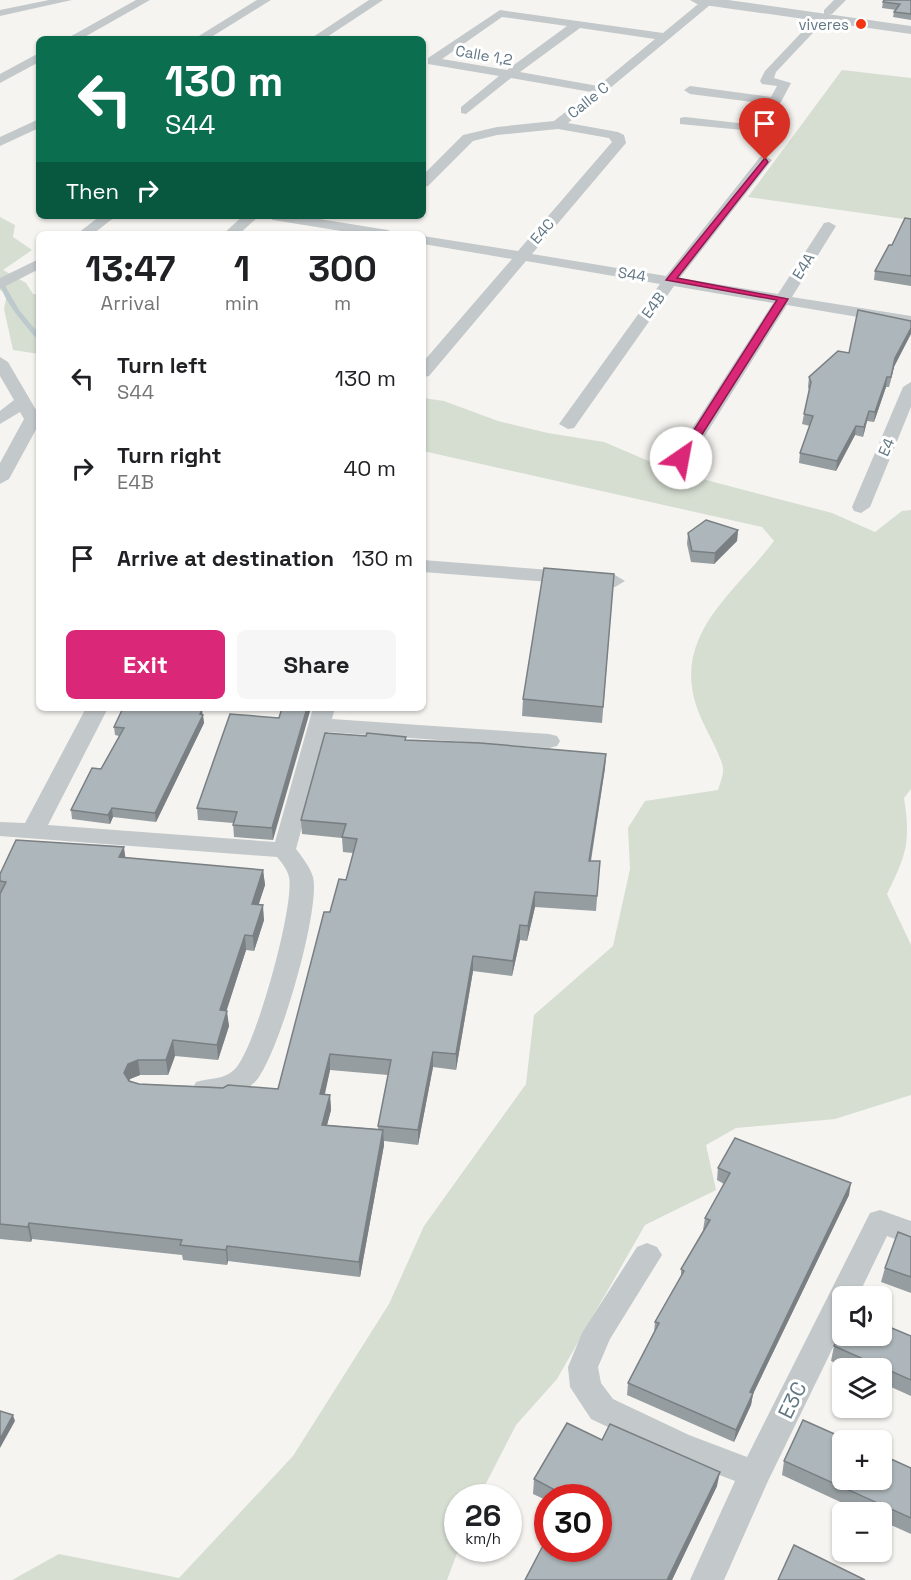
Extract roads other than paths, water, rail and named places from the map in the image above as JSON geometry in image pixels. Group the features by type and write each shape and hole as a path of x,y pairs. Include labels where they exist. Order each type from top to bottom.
{"street":[{"path":"15,10 34,0"},
{"path":"0,15 66,0"},
{"path":"78,36 144,0"},
{"path":"205,36 265,0"},
{"path":"321,36 377,0"},
{"path":"747,0 911,30"},
{"path":"685,121 760,129 785,83 766,81 771,71 840,0"},
{"path":"705,1 911,24"},
{"name":"Calle C","path":"426,180 468,138 497,131 558,125 665,38 705,1"},
{"path":"483,10 665,38"},
{"name":"Calle 1,2","path":"426,62 500,13"},
{"path":"466,110 508,75 578,24"},
{"path":"0,79 36,59"},
{"name":"Calle 1,2","path":"426,62 601,90"},
{"path":"690,90 776,101"},
{"path":"0,142 36,124"},
{"name":"E4C","path":"426,368 520,255 619,142 619,138 613,135 558,125"},
{"name":"E4B","path":"568,424 671,280 765,160"},
{"path":"88,231 105,219"},
{"path":"234,231 248,219"},
{"path":"292,219 366,231"},
{"name":"E4A","path":"681,458 828,226"},
{"name":"S44","path":"426,240 911,321"},
{"path":"0,284 36,265"},
{"path":"0,362 22,402 36,418 0,479"},
{"name":"E4","path":"861,507 911,387"},
{"path":"0,419 22,402"},
{"path":"426,566 615,581"},
{"path":"33,831 95,711"},
{"path":"185,1088 229,1088 246,1077 259,1056 292,942 302,898 301,877 284,850 321,716 549,741"},
{"path":"0,829 284,850"},
{"name":"E3C","path":"707,1580 755,1474 880,1221 911,1233"},
{"path":"647,1255 597,1333 582,1367 586,1387 602,1409 678,1445 755,1474"}],"waterway":[{"path":"0,282 17,311 36,334"}],"place":[{"name":"viveres","path":"861,24"}]}
